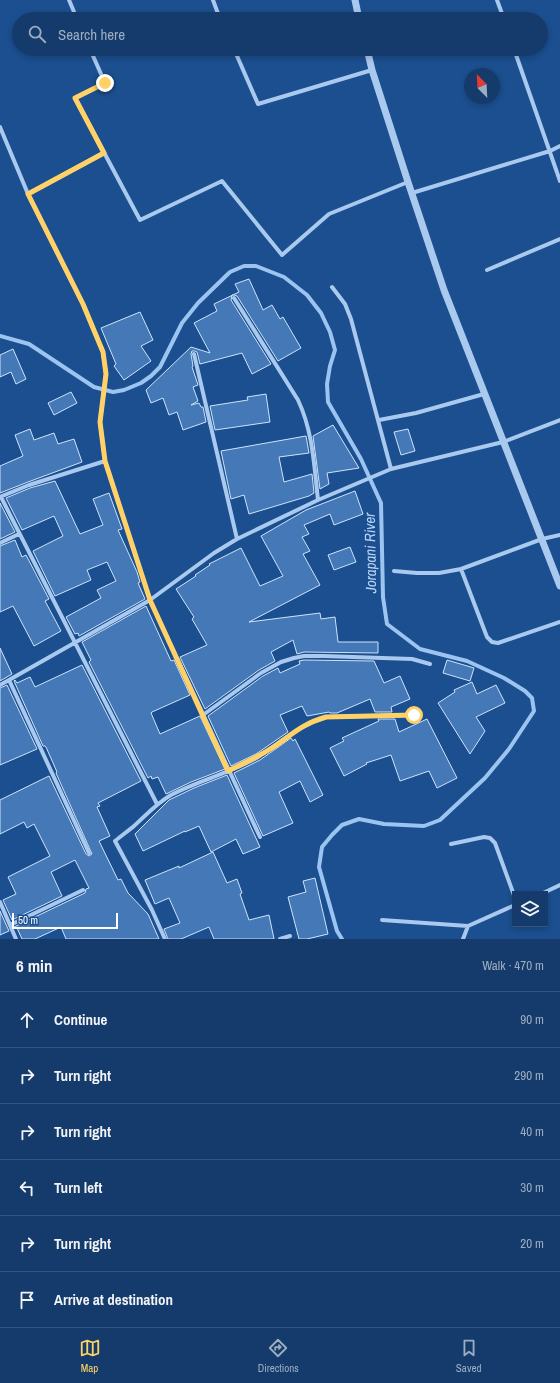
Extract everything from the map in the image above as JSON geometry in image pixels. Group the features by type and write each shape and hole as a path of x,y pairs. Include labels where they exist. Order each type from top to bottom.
{"street":[{"path":"69,0 74,12"},
{"path":"213,0 217,12"},
{"path":"354,0 357,12"},
{"path":"497,0 501,12"},
{"path":"93,56 105,83 75,98 140,220 222,181 282,255 329,214 408,182"},
{"path":"237,56 258,104 372,70"},
{"path":"369,56 444,290 560,586"},
{"path":"516,56 560,181"},
{"path":"0,127 28,194 83,304 103,352 106,374 100,422 105,461 150,600 260,838"},
{"path":"412,193 550,151 560,146"},
{"path":"28,194 104,153"},
{"path":"487,270 560,239"},
{"path":"332,287 345,304 351,319 391,469"},
{"path":"234,298 304,412 308,424 318,500"},
{"path":"194,354 237,539"},
{"path":"379,420 416,413 484,394"},
{"path":"0,685 75,644 150,600 214,553 237,539 318,500 391,469 503,442 560,420"},
{"path":"105,461 29,485 0,497 157,804"},
{"path":"0,543 19,534"},
{"path":"394,571 439,573 461,569 542,539 560,534"},
{"path":"461,569 487,637 492,642 498,642 560,622"},
{"path":"203,715 261,673 281,662 294,658 318,656 412,659 430,664"},
{"path":"9,680 89,853"},
{"path":"165,939 152,910 115,841 134,826 157,804 172,794 257,758 276,746 291,733 314,721 326,717 414,715"},
{"path":"451,844 484,837 490,838 495,843 512,891"},
{"path":"548,891 560,886"},
{"path":"10,925 83,890"},
{"path":"0,902 16,939"},
{"path":"382,920 468,926 512,906"},
{"path":"463,939 468,926"},
{"path":"280,939 290,936"}],"building":[{"path":"249,279 263,310 272,305 280,319 283,317 301,348 278,361 237,296 233,295 239,292 235,284"},
{"path":"232,295 231,300 271,364 252,374 242,353 200,364 197,352 192,351 192,367 198,385 193,387 198,401 191,405 199,403 201,407 203,407 206,422 183,430 177,412 169,415 163,398 151,403 146,390 191,347 210,353 194,323 217,311 214,304"},
{"path":"140,312 153,340 141,346 151,361 124,380 114,366 116,364 101,328"},
{"path":"13,349 26,379 16,384 11,372 0,377 0,355"},
{"path":"71,392 77,403 54,415 48,403"},
{"path":"266,394 270,422 215,430 210,406 248,400 247,397"},
{"path":"333,425 359,468 327,473 329,484 320,489 313,436"},
{"path":"30,429 34,440 54,433 58,444 74,439 82,462 0,493 0,466 23,456 15,435"},
{"path":"408,429 415,451 401,455 394,432"},
{"path":"306,436 309,453 279,457 284,482 312,474 314,493 309,496 249,514 244,495 231,499 221,451"},
{"path":"55,481 80,534 103,525 93,499 109,493 122,529 118,530 137,572 140,582 138,583 145,599 79,636 78,633 75,634 66,617 101,598 97,590 116,581 107,562 87,570 91,580 55,596 33,551 63,536 54,516 22,530 6,498 30,488"},
{"path":"355,491 363,514 334,525 330,514 304,525 309,534 302,537 310,551 303,554 320,585 249,622 320,613 321,619 335,617 338,642 378,642 378,653 304,652 297,654 293,640 271,652 275,661 259,670 205,709 180,657 207,645 192,619 194,617 176,589 196,576 195,575 210,565 209,564 241,548 260,586 283,576 261,536 306,510"},
{"path":"0,503 15,532 0,539"},
{"path":"15,540 22,557 26,555 49,599 45,601 61,631 34,646 13,606 0,612 0,546"},
{"path":"350,547 356,562 334,570 328,555"},
{"path":"146,606 171,661 174,660 190,695 151,713 160,734 200,716 225,769 191,782 166,794 158,777 152,779 151,776 148,778 89,662 91,660 82,642"},
{"path":"0,648 12,674 0,681"},
{"path":"447,660 474,668 470,681 443,673"},
{"path":"299,661 374,661 384,683 400,676 410,699 391,707 392,712 375,712 370,699 337,713 329,712 307,716 302,706 280,715 288,732 256,754 231,766 208,716 263,676 278,668 280,673 300,664"},
{"path":"82,665 141,781 98,803 100,806 97,807 110,836 99,841 118,880 121,879 128,893 148,914 159,939 66,939 61,927 35,939 22,939 17,928 14,927 85,893 86,889 89,888 75,860 51,872 62,896 12,920 3,900 16,894 8,877 50,856 34,824 27,828 24,822 0,834 0,800 49,776 86,854 89,856 92,854 46,747 43,746 14,681 15,680 17,683 30,677 35,687"},
{"path":"472,682 477,694 496,685 505,703 476,717 485,731 470,754 438,703 455,692 454,690"},
{"path":"7,685 37,749 0,765 0,688"},
{"path":"378,719 395,719 399,732 427,719 457,778 437,788 429,771 400,781 391,755 366,763 367,764 344,776 330,748 344,741 342,738 379,721"},
{"path":"291,738 293,741 295,739 323,795 310,802 300,781 279,792 293,823 263,836 234,773 260,760"},
{"path":"227,775 260,847 243,854 236,839 211,852 199,826 143,851 135,834 169,800"},
{"path":"213,852 227,883 237,879 242,893 240,894 249,920 269,915 274,939 214,939 209,927 181,939 168,939 164,929 180,923 169,898 155,904 145,880 179,866 179,868"},
{"path":"315,878 328,934 307,939 299,939 288,897 306,892 303,881"},
{"path":"0,911 9,931 0,935"}],"waterway":[{"name":"Jorapani River","path":"0,336 29,344 94,387 113,392 124,390 141,383 151,376 160,367 182,323 198,303 230,272 244,266 256,266 284,277 307,295 321,313 330,332 335,350 330,366 327,384 328,402 361,459 381,503 383,597 387,624 420,649 467,661 504,678 525,691 532,698 534,711 509,749 485,778 440,820 424,826 384,824 359,819 342,825 332,835 322,847 319,867 337,931 342,939"}],"route":[{"path":"105,83 75,98 104,153 28,194 83,304 103,352 106,374 100,422 105,461 150,600 228,771 257,758 276,746 291,733 314,721 326,717 414,715"}]}
